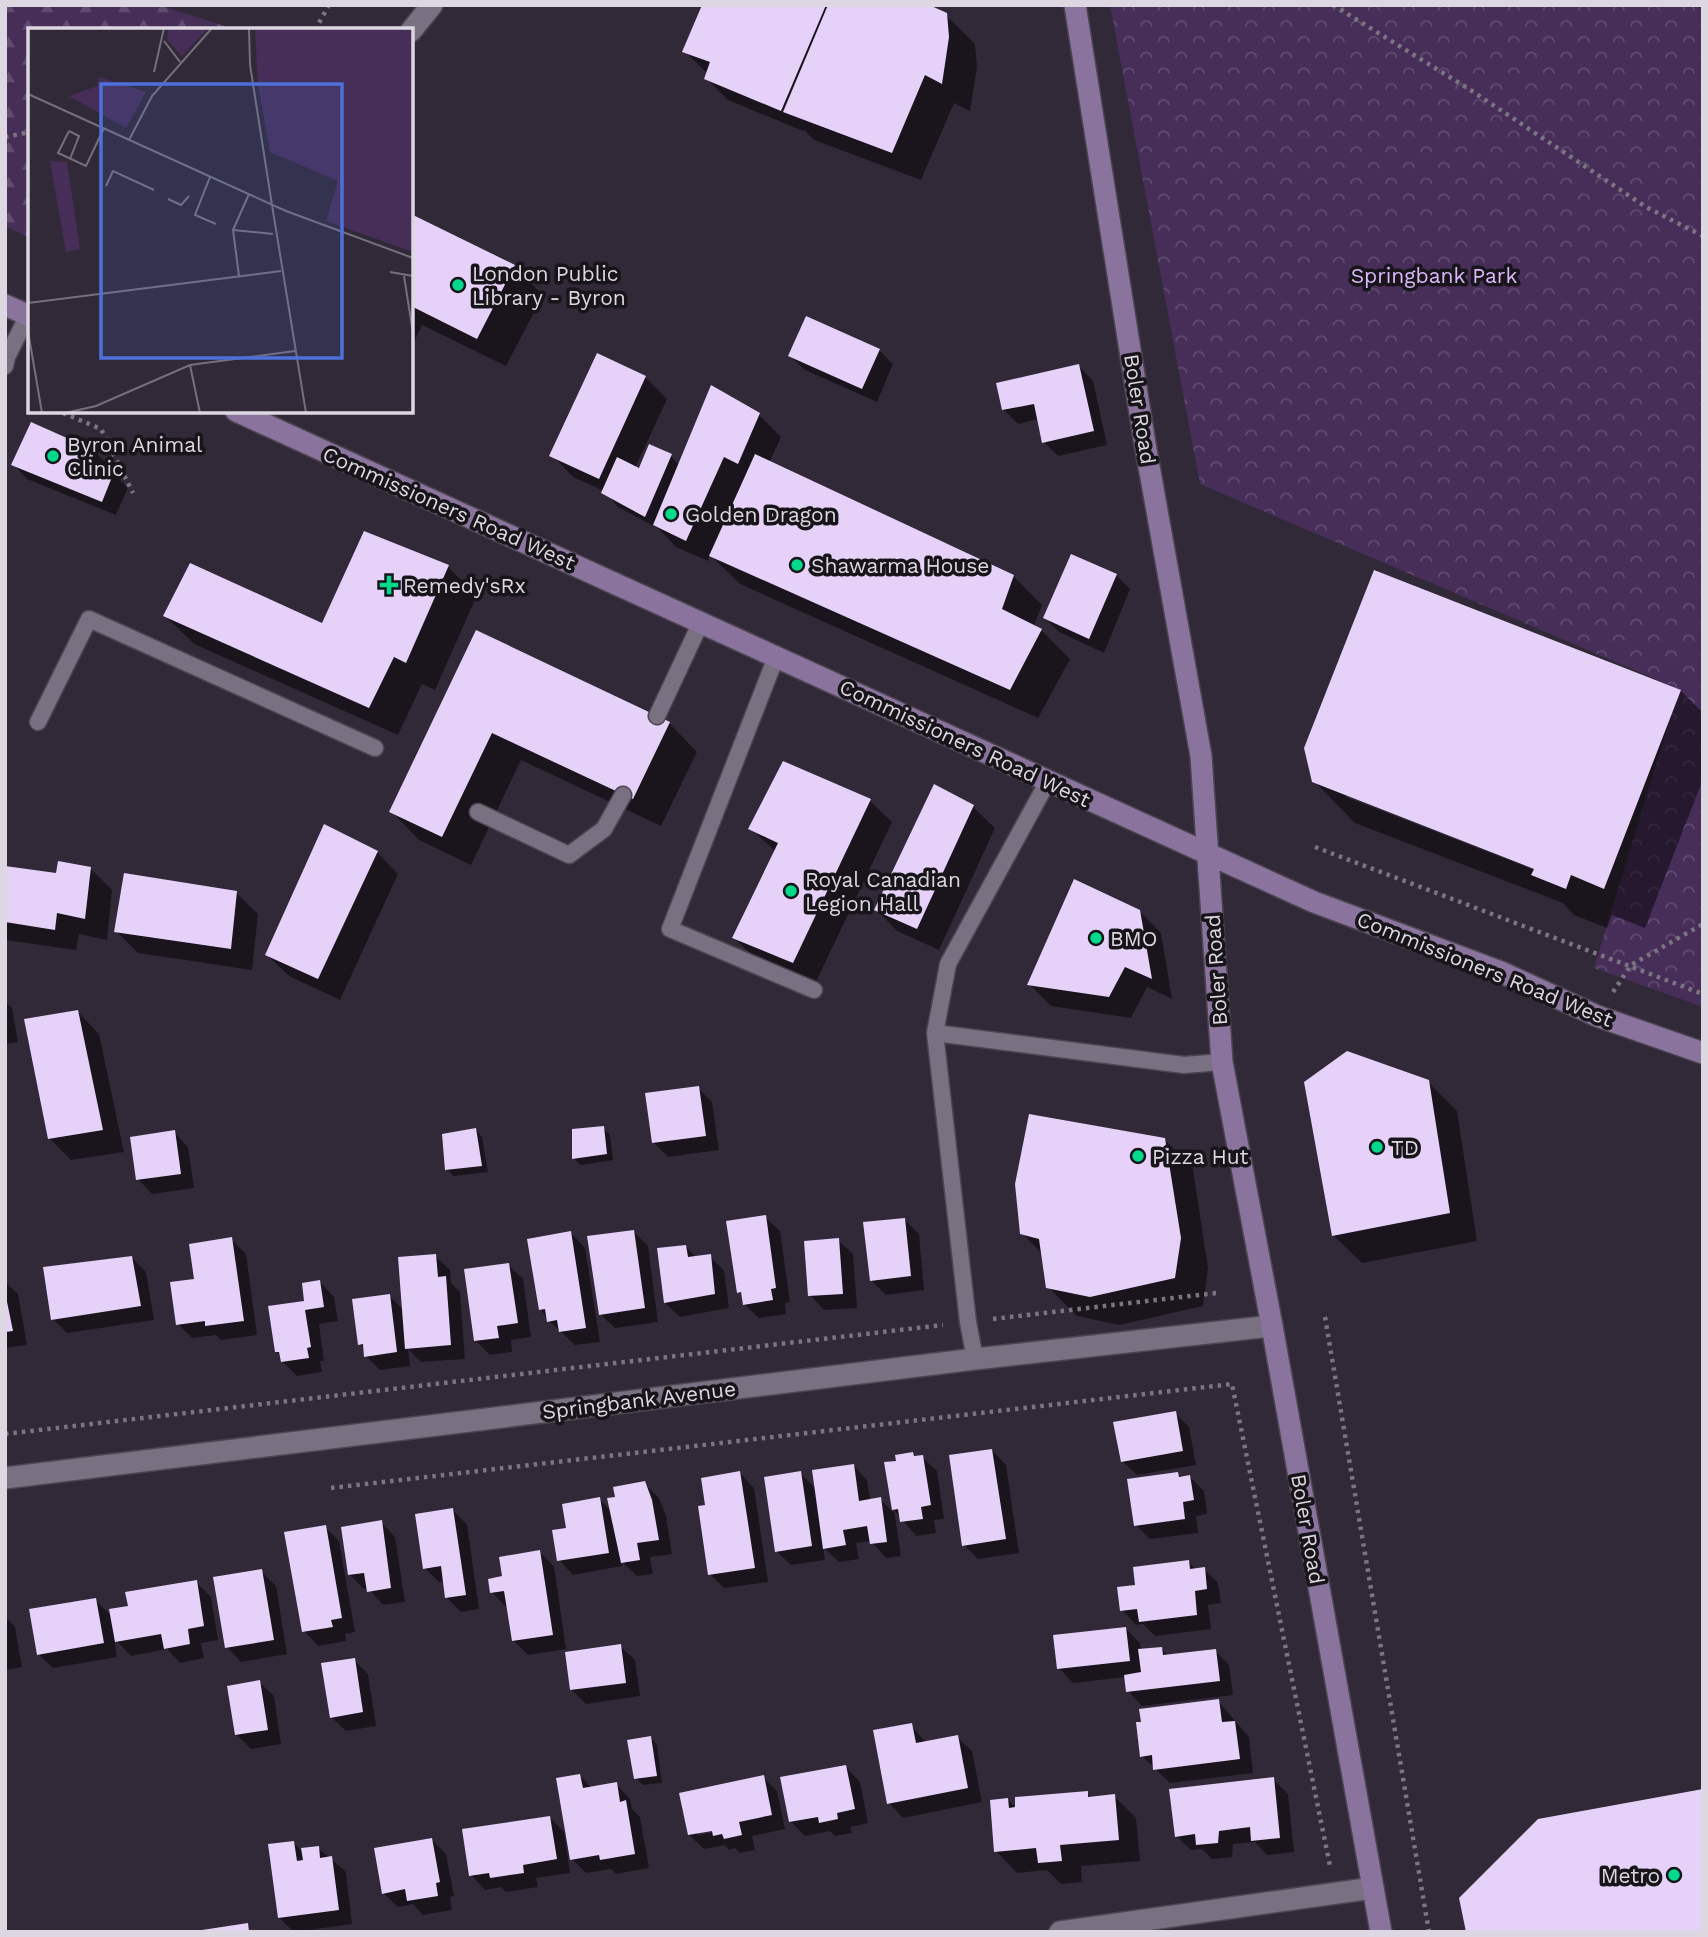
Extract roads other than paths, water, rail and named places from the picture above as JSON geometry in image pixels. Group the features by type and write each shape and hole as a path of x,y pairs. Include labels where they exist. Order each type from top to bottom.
{"main road":[{"name":"Boler Road","path":"1075,5 1145,444 1201,756 1222,1062 1381,1932"},
{"path":"5,305 28,316"},
{"name":"Commissioners Road West","path":"240,413 1314,902 1501,972 1597,1016 1703,1053"}],"street":[{"path":"413,29 432,5"},
{"name":"Springbank Avenue","path":"5,1478 975,1359 1272,1326"},
{"path":"1060,1932 1373,1888"}],"lane":[{"path":"5,366 7,356 28,318"},
{"path":"38,722 89,619 374,748"},
{"path":"657,716 701,622"},
{"path":"776,657 670,929 814,990"},
{"path":"975,1359 968,1322 934,1032 948,964 1048,781"},
{"path":"478,812 569,855 604,829 623,795"},
{"path":"934,1032 1184,1065 1222,1062"}],"place":[{"name":"London Public Library - Byron","path":"458,285"},
{"name":"Byron Animal Clinic","path":"53,456"},
{"name":"Golden Dragon","path":"671,514"},
{"name":"Shawarma House","path":"797,565"},
{"name":"Remedy'sRx","path":"389,585"},
{"name":"Royal Canadian Legion Hall","path":"791,891"},
{"name":"BMO","path":"1096,938"},
{"name":"TD","path":"1377,1147"},
{"name":"Pizza Hut","path":"1138,1156"},
{"name":"Metro","path":"1674,1875"}],"park label":[{"name":"Springbank Park","path":"1434,275"}]}
